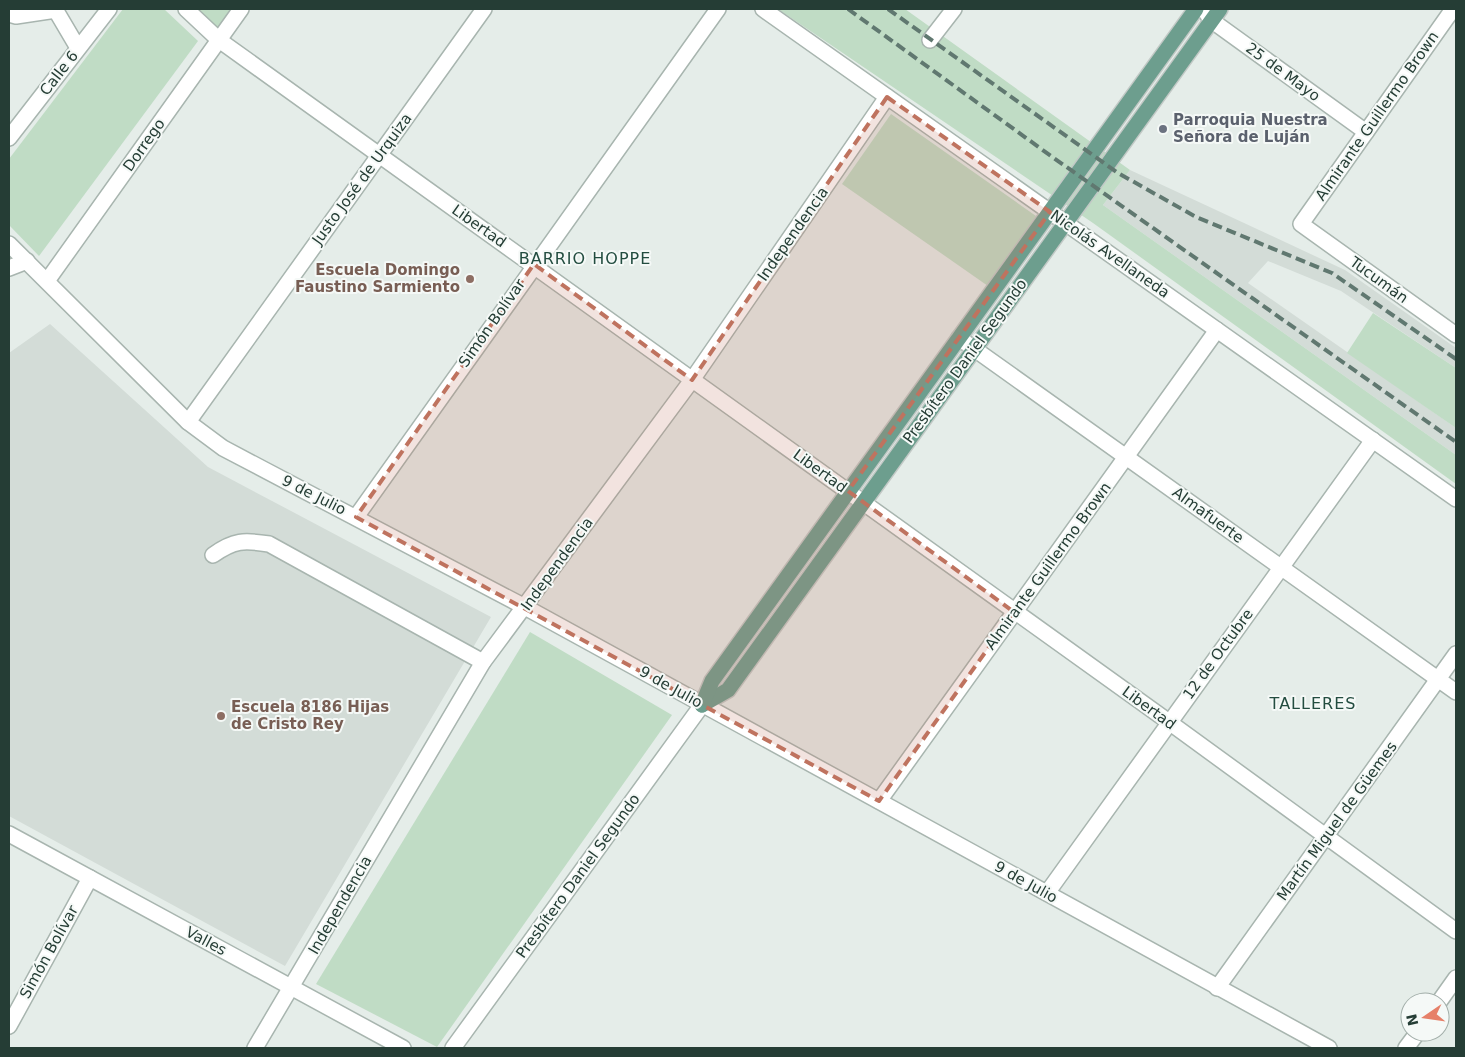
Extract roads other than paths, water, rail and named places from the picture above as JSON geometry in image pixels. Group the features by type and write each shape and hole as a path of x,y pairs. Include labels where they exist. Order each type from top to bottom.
{"main road":[{"name":"Presbítero Daniel Segundo","path":"702,704 712,681 1196,9"},
{"name":"Presbítero Daniel Segundo","path":"702,704 728,690 1065,222 1212,13"}],"street":[{"path":"9,14 16,16 56,9 78,48"},
{"name":"Calle 6","path":"9,138 109,9"},
{"name":"Libertad","path":"186,9 219,40 534,264 1456,931"},
{"name":"Dorrego","path":"47,281 242,9"},
{"name":"Justo José de Urquiza","path":"188,422 484,9"},
{"name":"Simón Bolívar","path":"356,517 534,264 718,9"},
{"name":"Nicolás Avellaneda","path":"763,9 1456,499"},
{"path":"930,40 954,9"},
{"name":"Almirante Guillermo Brown","path":"1302,224 1453,9"},
{"name":"25 de Mayo","path":"1212,13 1366,132"},
{"name":"Independencia","path":"255,1048 483,662 692,380 887,97"},
{"name":"Tucumán","path":"1302,224 1456,335"},
{"name":"9 de Julio","path":"9,244 188,422 223,448 525,607 1329,1048"},
{"path":"9,268 27,260"},
{"name":"Almirante Guillermo Brown","path":"879,801 1217,330"},
{"name":"Almafuerte","path":"959,338 1456,692"},
{"name":"12 de Octubre","path":"1047,893 1373,440"},
{"path":"213,555 230,543 251,542 269,544 483,662"},
{"name":"Martín Miguel de Güemes","path":"1217,988 1456,654"},
{"name":"Presbítero Daniel Segundo","path":"453,1048 702,704"},
{"name":"Valles","path":"9,834 403,1048"},
{"name":"Simón Bolívar","path":"9,1026 90,878"},
{"path":"1446,992 1456,978"}],"railway":[{"path":"848,9 1051,156 1456,442"},
{"path":"888,9 1118,173 1196,217 1332,273 1456,359"}],"place":[{"name":"Parroquia Nuestra Señora de Luján","path":"1163,129"},
{"name":"Escuela Domingo Faustino Sarmiento","path":"470,279"},
{"name":"Escuela 8186 Hijas de Cristo Rey","path":"221,716"}],"district":[{"name":"BARRIO HOPPE","path":"585,258"},
{"name":"TALLERES","path":"1313,703"}]}
